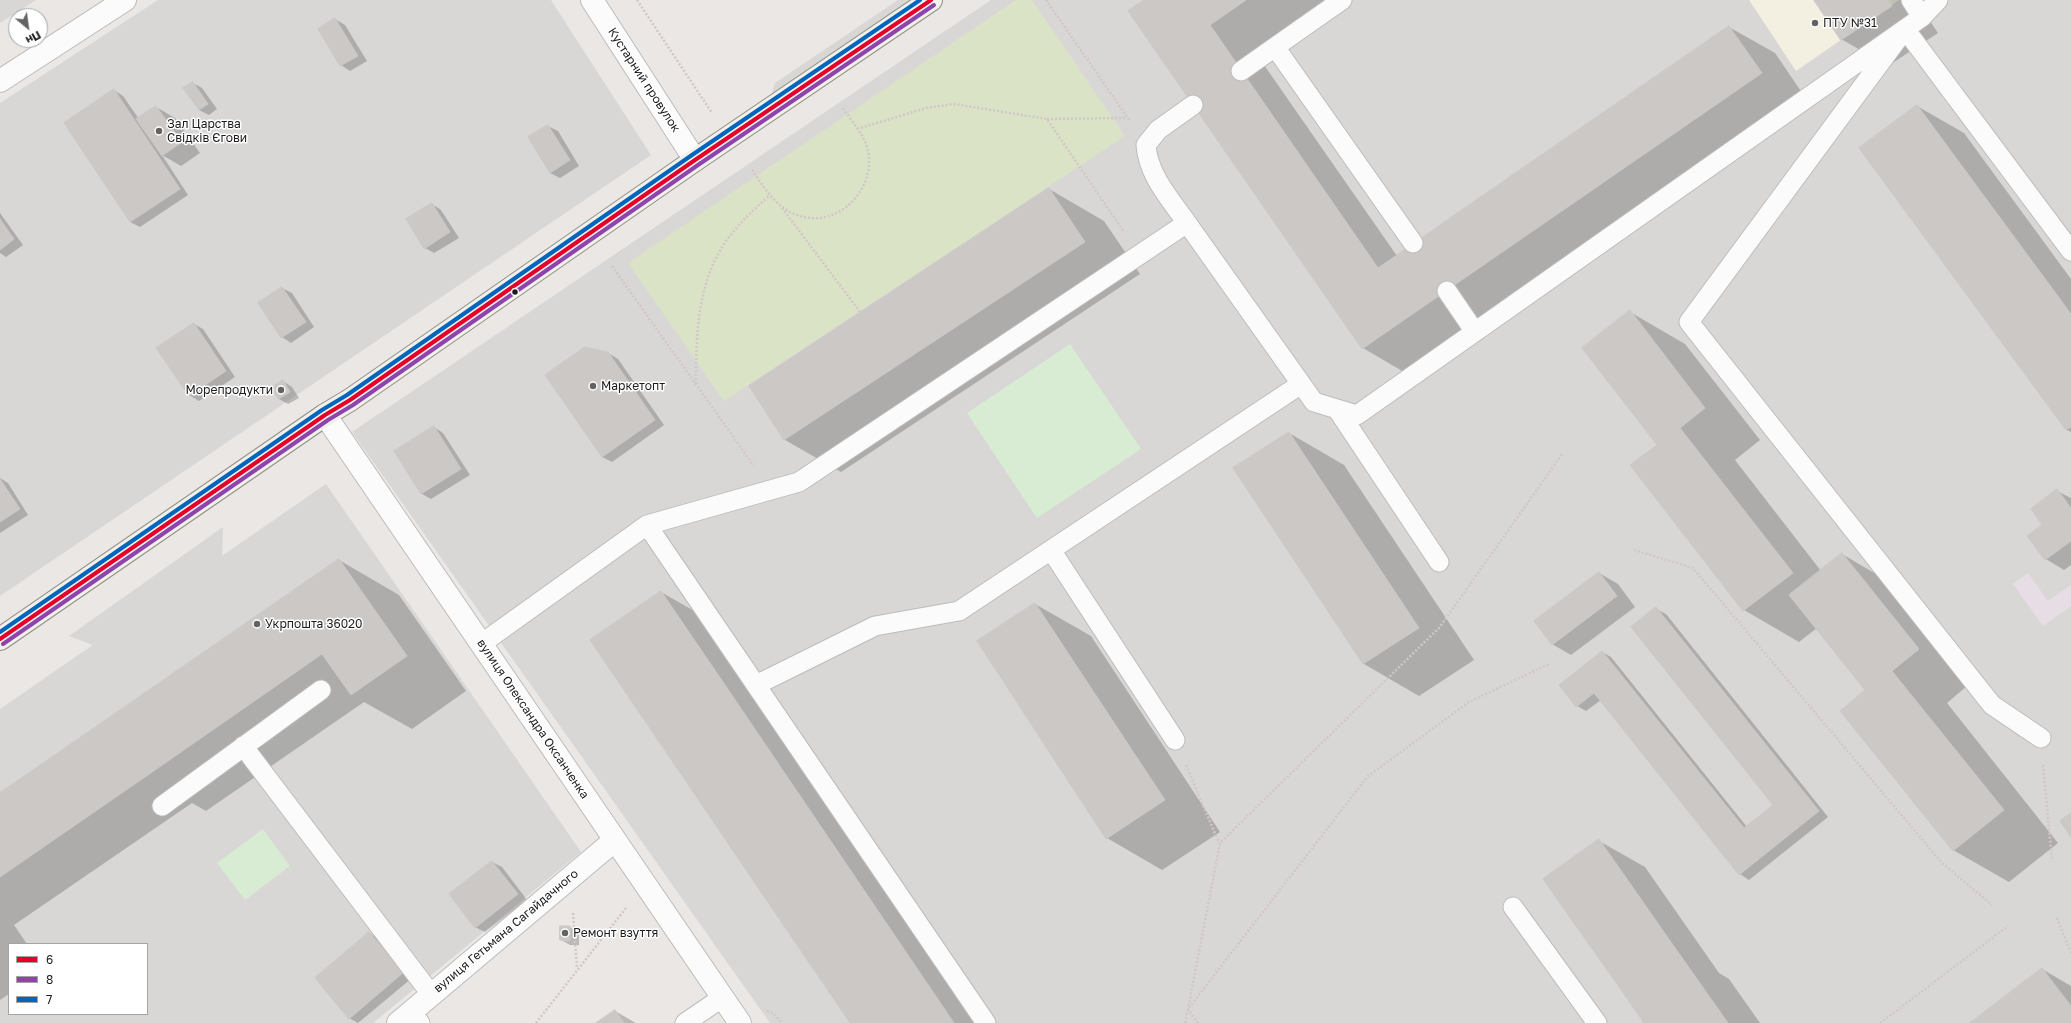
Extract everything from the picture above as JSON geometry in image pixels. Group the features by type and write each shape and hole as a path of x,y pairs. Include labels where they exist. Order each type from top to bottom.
{"main road":[{"path":"0,639 325,415 350,400 695,160 931,0"}],"street":[{"name":"Кустарний провулок","path":"592,0 695,160"},
{"path":"0,81 114,3"},
{"name":"вулиця Олександра Оксанченка","path":"325,415 740,1023"},
{"name":"вулиця Гетьмана Сагайдачного","path":"410,1019 431,994 615,840"}],"lane":[{"path":"1241,71 1342,0"},
{"path":"1911,0 1922,17"},
{"path":"1193,105 1158,130 1146,145 1147,159 1153,174 1314,402 1357,415 1922,17 1938,0"},
{"path":"1905,29 2071,251"},
{"path":"1905,29 1689,322 1992,705 2040,738"},
{"path":"1275,47 1413,244"},
{"path":"481,644 647,525 800,482 1187,223"},
{"path":"1447,291 1475,332"},
{"path":"756,685 875,626 959,611 1301,384"},
{"path":"1337,409 1439,562"},
{"path":"647,525 986,1023"},
{"path":"1051,550 1175,740"},
{"path":"162,806 321,690"},
{"path":"243,746 431,994"},
{"path":"1513,907 1597,1023"},
{"path":"685,1023 723,997"}],"path":[{"path":"637,0 715,117"},
{"path":"1046,0 1146,145"},
{"path":"857,129 926,108 954,104 1047,119 1127,118"},
{"path":"782,207 798,215 815,218 832,214 847,207 860,194 867,178 869,161 866,144 843,108"},
{"path":"1047,119 1139,255"},
{"path":"752,170 770,195 782,207 860,312"},
{"path":"696,384 696,337 703,295 712,268 724,245 746,217 770,195"},
{"path":"612,266 770,490"},
{"path":"1220,843 1439,628 1563,453"},
{"path":"1634,550 1692,568 1942,863 1992,905"},
{"path":"1188,1010 1368,776 1469,702 1549,664"},
{"path":"2040,738 2052,860"},
{"path":"1175,740 1220,843 1185,1023"},
{"path":"571,877 577,969"},
{"path":"536,1023 628,905"},
{"path":"2057,918 2071,953"},
{"path":"1880,1023 2008,926"},
{"path":"1188,1010 1198,1023"}],"shaded area":[{"path":"0,0 36,0 23,8 8,8 8,18 0,23"},
{"path":"158,0 551,0 651,155 0,596 0,103"},
{"path":"898,0 931,0 767,111 775,83"},
{"path":"991,0 2071,0 2071,1023 770,1023 352,432"},
{"name":"ПТУ №31","path":"1749,0 1899,0 1796,71"},
{"path":"1764,140 1785,171 1690,300 1640,227"},
{"path":"1136,149 1162,188 1123,214 1097,176"},
{"path":"1160,241 1160,274 1099,314 1100,282"},
{"path":"690,404 727,457 656,502 663,521 611,551 632,503 605,464"},
{"path":"845,450 881,502 835,533 799,482"},
{"path":"326,484 581,852 373,1023 0,1023 0,709"},
{"path":"1448,496 1473,535 1439,562 1407,514"},
{"path":"223,527 222,558 98,647 69,636"},
{"path":"2028,573 2048,601 2071,585 2071,606 2043,626 2013,584"},
{"path":"1191,680 1213,717 1175,740 1152,705"},
{"path":"321,690 358,739 197,856 162,806"}],"green space":[{"path":"1016,0 1032,0 1125,136 724,401 628,263"},
{"path":"1070,344 1141,449 1037,518 967,413"},
{"path":"263,829 290,866 245,900 217,863"}],"building":[{"path":"1144,0 1246,0 1210,25 1378,268 1436,228 1469,275 1362,349 1128,11"},
{"path":"1814,0 1888,0 1892,6 1841,40"},
{"path":"335,18 358,56 340,66 318,29"},
{"path":"1729,26 1762,73 1469,275 1436,228"},
{"path":"193,82 208,104 199,110 183,88"},
{"path":"114,89 180,189 130,222 64,123"},
{"path":"1917,105 2071,314 2071,427 2066,430 1859,148"},
{"name":"Зал Царства Cвідків Єгови","path":"156,106 182,142 162,156 136,119"},
{"path":"548,125 570,160 550,173 528,137"},
{"path":"1049,188 1085,242 784,440 749,386"},
{"path":"432,203 450,232 424,249 406,219"},
{"path":"0,219 14,239 0,250"},
{"path":"282,287 306,322 281,338 258,303"},
{"path":"1630,310 1705,408 1680,428 1793,573 1743,611 1630,465 1657,445 1582,348"},
{"path":"194,323 226,371 189,396 156,348"},
{"path":"585,347 608,352 655,420 602,457 545,375"},
{"name":"Морепродукти","path":"283,380 290,392 278,399 271,388"},
{"path":"434,426 461,469 421,494 394,451"},
{"path":"1289,432 1419,628 1363,664 1233,468"},
{"path":"0,479 20,509 0,522"},
{"path":"2057,489 2071,508 2071,541 2045,560 2027,536 2042,525 2031,509"},
{"path":"1842,553 1919,649 1892,671 2004,810 1953,851 1840,711 1865,690 1789,595"},
{"path":"339,559 407,656 351,695 322,654 145,777 106,720"},
{"path":"1599,572 1617,596 1552,645 1534,621"},
{"path":"661,591 954,1023 850,1023 590,640"},
{"path":"1035,603 1165,800 1106,839 977,641"},
{"path":"1656,607 1819,811 1739,875 1594,693 1576,707 1559,685 1602,651 1744,828 1773,805 1631,627"},
{"path":"106,720 145,777 0,877 0,793"},
{"path":"2071,813 2071,837 2060,821"},
{"path":"1599,839 1673,945 1617,984 1543,879"},
{"path":"492,861 518,894 475,928 449,894"},
{"name":"Ремонт взуття","path":"560,926 570,926 570,941 560,940"},
{"path":"369,932 404,972 349,1019 315,978"},
{"path":"1673,945 1728,1023 1644,1023 1617,984"},
{"path":"2042,968 2071,1006 2071,1023 1970,1023"},
{"path":"615,1010 624,1023 596,1023"}],"transit line":[{"name":"7","path":"0,632 322,410 347,395 692,155 920,0"},
{"name":"6","path":"0,639 325,415 350,400 695,160 931,0"},
{"name":"8","path":"3,644 328,420 353,405 698,165 934,5"}],"place":[{"name":"ПТУ №31","path":"1815,23"},
{"name":"Зал Царства Cвідків Єгови","path":"159,131"},
{"name":"Маркетопт","path":"593,386"},
{"name":"Морепродукти","path":"281,390"},
{"name":"Укрпошта 36020","path":"257,624"},
{"name":"Ремонт взуття","path":"565,933"}]}
